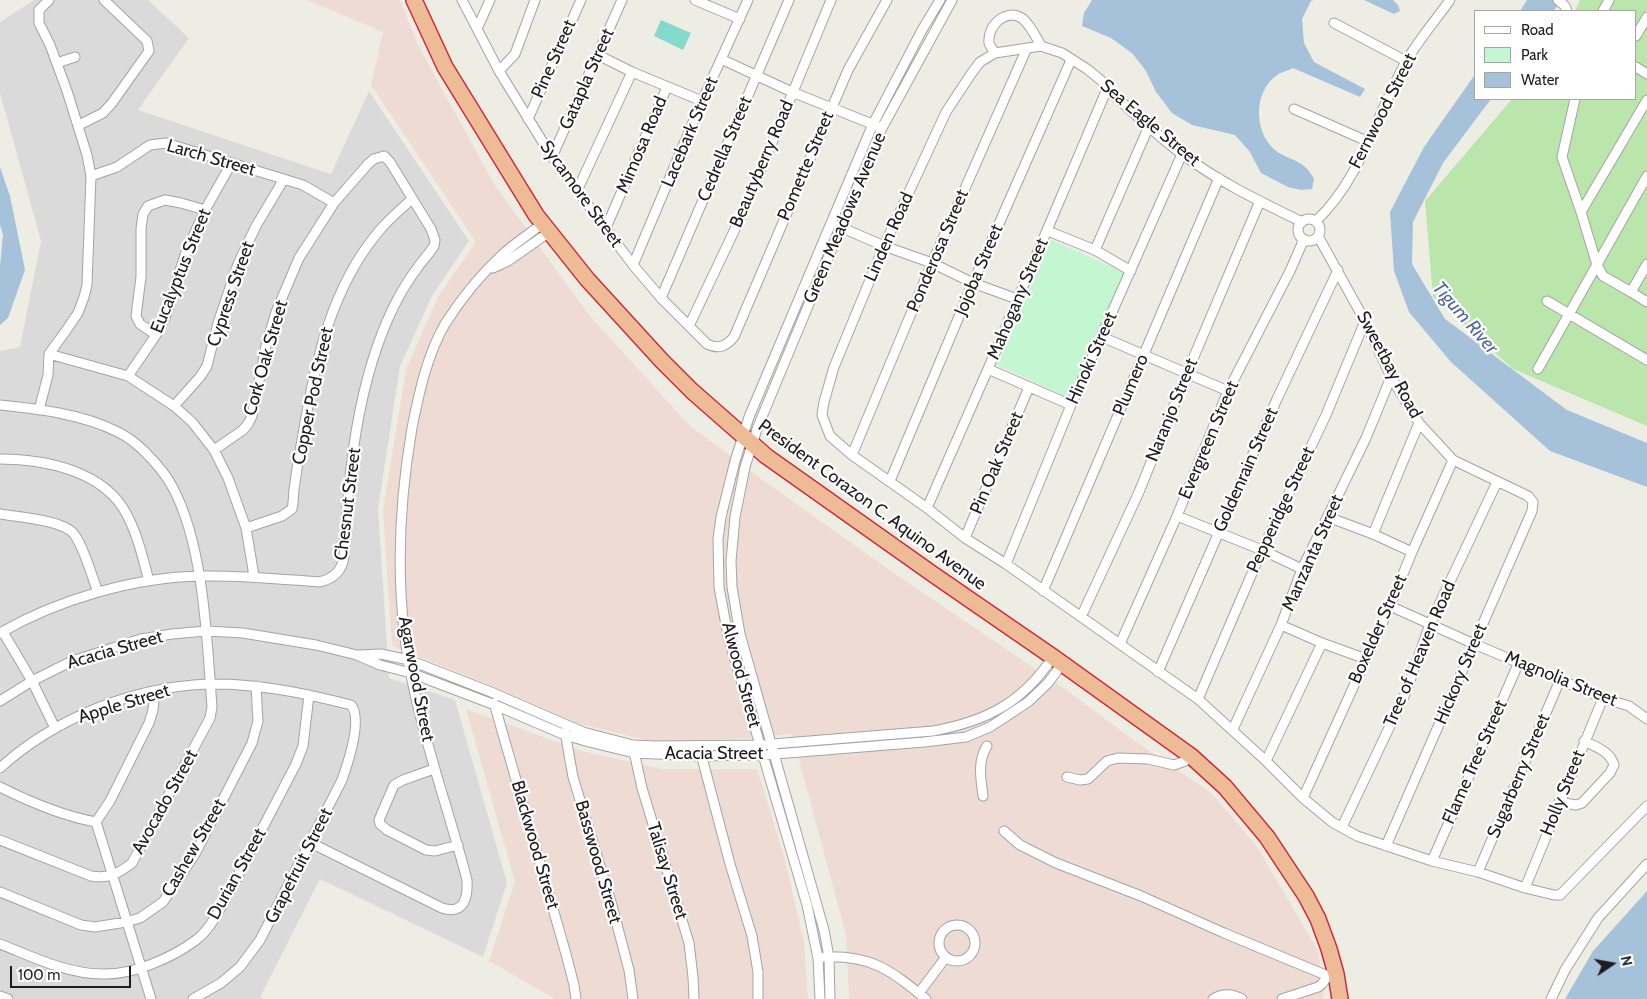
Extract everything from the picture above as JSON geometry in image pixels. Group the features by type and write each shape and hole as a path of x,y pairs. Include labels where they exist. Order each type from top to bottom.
{"highway":[{"name":"President Corazon C. Aquino Avenue","path":"414,0 445,67 545,228 626,323 692,392 766,456 1191,756 1225,787 1242,805 1283,859 1306,896 1318,919 1340,999"}],"street":[{"path":"39,410 48,375 49,354 78,313 87,285 90,176 85,145 79,125 57,63 42,32 38,16 39,10 50,0"},
{"path":"79,125 103,113 149,51 147,41 104,0"},
{"name":"Sycamore Street","path":"462,0 499,71 552,157 633,265 661,298 707,344 714,347 728,344 734,337"},
{"path":"477,29 490,0"},
{"path":"499,71 515,54 535,0"},
{"name":"Pine Street","path":"528,119 581,0"},
{"name":"Gatapla Street","path":"552,157 622,0"},
{"path":"695,0 706,2 740,19"},
{"name":"Lacebark Street","path":"633,265 702,101 748,0"},
{"name":"Cedrella Street","path":"661,298 789,0"},
{"name":"Beautyberry Road","path":"689,326 745,208 831,0"},
{"name":"Pomette Street","path":"734,337 848,70 887,0"},
{"name":"Green Meadows Avenue","path":"747,439 758,396 873,124 922,30 940,0"},
{"name":"Green Meadows Avenue","path":"747,439 842,227 882,128 952,0"},
{"name":"Fernwood Street","path":"1316,221 1326,212 1343,189 1369,142 1406,61 1450,0"},
{"path":"1558,0 1566,10"},
{"path":"995,53 989,44 990,33 997,21 1007,16 1022,18 1041,46"},
{"path":"1637,34 1647,17"},
{"path":"1334,23 1406,61"},
{"name":"Sea Eagle Street","path":"995,53 1041,46 1062,53 1088,69 1103,82 1107,89 1182,154 1219,178 1302,222"},
{"name":"Ponderosa Street","path":"852,456 932,263 1026,48"},
{"name":"Linden Road","path":"852,456 830,436 822,415 834,367 884,246 946,112 980,62 995,53"},
{"path":"598,55 632,72 702,101"},
{"path":"57,63 75,57"},
{"path":"721,58 792,92 882,128"},
{"name":"Jojoba Street","path":"890,481 973,282 1071,60"},
{"path":"577,191 632,72"},
{"name":"Mimosa Road","path":"605,230 667,87"},
{"name":"Mahogany Street","path":"927,508 1048,231 1107,89"},
{"path":"1575,100 1562,157 1597,265 1603,276 1647,302"},
{"path":"1581,212 1647,100"},
{"path":"1294,108 1369,142"},
{"path":"1095,250 1149,126"},
{"name":"Larch Street","path":"90,176 117,166 142,148 150,145 166,144 284,179 314,190 334,203"},
{"name":"Hinoki Street","path":"1006,564 1071,405 1182,154"},
{"name":"Cork Oak Street","path":"214,450 243,430 252,416 266,346 276,312 299,258 334,203 368,164 374,159 384,156 390,162 412,199"},
{"name":"Eucalyptus Street","path":"128,376 156,335 165,318 185,254 205,210 231,164"},
{"path":"1538,369 1647,176"},
{"name":"Plumero","path":"1043,591 1219,178"},
{"name":"Cypress Street","path":"174,406 200,377 206,366 238,264 256,226 284,179"},
{"name":"Copper Pod Street","path":"246,528 282,516 292,509 294,485 316,364 325,330 350,274 366,247 380,230 412,199"},
{"name":"Chesnut Street","path":"1,633 60,605 98,592 149,581 199,576 254,576 319,582 332,577 342,566 357,432 371,363 383,331 406,283 434,246 434,234 412,199"},
{"path":"156,335 140,324 136,316 141,276 141,229 143,214 148,206 165,200 205,210"},
{"name":"Naranjo Street","path":"1081,617 1139,492 1260,201"},
{"path":"1310,219 1316,221 1320,227 1318,236 1312,241 1304,239 1299,233 1302,222 1310,219"},
{"path":"831,222 884,246 932,263 973,282 1018,299"},
{"name":"Agarwood Street","path":"311,843 450,911 460,907 467,895 467,880 434,769 409,660 401,574 401,527 408,451 418,399 435,344 446,324 471,288 503,254 545,228"},
{"path":"1048,231 1095,250 1131,270"},
{"name":"Sweetbay Road","path":"1318,236 1366,321 1392,377 1419,423 1453,460 1528,496 1533,502"},
{"name":"Evergreen Street","path":"1120,644 1177,516 1228,391 1282,287 1304,239"},
{"path":"1631,292 1647,264"},
{"name":"Goldenrain Street","path":"1158,672 1277,399 1338,270"},
{"path":"1547,302 1647,360"},
{"name":"Pepperidge Street","path":"1198,699 1262,550 1326,415 1366,321"},
{"path":"1102,337 1228,391"},
{"path":"49,354 128,376 174,406 192,422 214,450 228,478 246,528 254,576"},
{"path":"988,369 1071,405"},
{"name":"Manzanta Street","path":"1233,729 1281,625 1302,569 1366,438 1392,377"},
{"name":"Pin Oak Street","path":"966,538 1029,387"},
{"name":"Avocado Street","path":"0,405 68,416 119,432 133,441 160,467 173,488 182,508 195,554 206,631 212,707 210,718 132,863 112,876"},
{"path":"1373,534 1419,423"},
{"name":"Alwood Street","path":"747,439 735,517 731,561 732,586 740,634 816,899 829,957 830,999"},
{"name":"Alwood Street","path":"747,439 721,517 718,539 720,587 728,636 807,905 818,958 820,999"},
{"path":"852,456 890,481 966,538 1198,699 1233,729 1303,798 1332,822 1357,836 1432,861 1478,872 1525,888 1560,895 1647,806"},
{"path":"0,459 17,459 45,463 87,477 104,487 115,497 127,514 139,544 149,581"},
{"name":"Boxelder Street","path":"1303,798 1390,606 1453,460"},
{"name":"Tree of Heaven Road","path":"1342,827 1406,692 1430,624 1497,482"},
{"name":"Hickory Street","path":"1386,846 1532,511 1533,502"},
{"path":"0,514 64,526 73,533 79,543 98,592"},
{"path":"1177,516 1262,550 1302,569"},
{"path":"1328,517 1373,534 1412,552"},
{"name":"Magnolia Street","path":"1390,606 1602,698 1630,706 1647,719"},
{"path":"1281,625 1366,659"},
{"name":"Acacia Street","path":"0,701 32,681 72,661 141,639 206,631 243,633 357,655 380,665 411,673 495,705 565,735 633,749 701,756 763,755 966,737 1000,721 1028,702 1048,683 1058,661"},
{"path":"1,633 32,681 55,728"},
{"path":"1266,761 1322,643"},
{"name":"Acacia Street","path":"357,655 381,654 409,660 491,692 583,732 633,749 656,746 760,745 933,731 973,722 995,711 1021,694 1058,661"},
{"name":"Flame Tree Street","path":"1432,861 1519,662"},
{"name":"Sugarberry Street","path":"1478,872 1560,680"},
{"name":"Apple Street","path":"0,768 16,753 55,728 107,705 182,686 210,684 256,686 309,695 351,705"},
{"name":"Cashew Street","path":"0,892 81,924 95,927 140,918 163,902 194,854 252,743 258,721 256,686"},
{"path":"96,822 110,801 149,723 155,692"},
{"name":"Blackwood Street","path":"491,692 563,945 576,999"},
{"name":"Durian Street","path":"0,944 44,962 104,974 140,968 169,957 197,940 223,904 296,764 303,746 309,695"},
{"name":"Holly Street","path":"1525,888 1602,698"},
{"name":"Grapefruit Street","path":"194,999 221,983 240,967 260,940 311,843 348,763 356,723 355,712 351,705"},
{"name":"Basswood Street","path":"566,724 565,735 573,777 611,902 629,970 633,999"},
{"path":"1559,802 1576,805 1582,803 1610,773 1614,765 1612,758 1605,752 1584,741"},
{"path":"699,745 730,864 752,936 758,972 758,999"},
{"path":"983,796 980,762 982,753 987,746"},
{"name":"Talisay Street","path":"633,749 642,788 689,943 694,999"},
{"path":"1067,777 1080,780 1088,779 1107,761 1118,758 1148,758 1174,764 1184,762 1191,756"},
{"path":"434,769 394,785 379,820 380,824 387,830 426,850 458,845"},
{"path":"0,787 27,801 80,819 96,822"},
{"path":"96,822 150,999"},
{"path":"1004,831 1020,845 1056,863 1150,899 1224,933 1332,975 1314,988 1282,999"},
{"path":"0,840 91,876 101,878 112,876"},
{"path":"1551,999 1565,970 1598,918 1647,864"},
{"path":"955,925 967,928 974,937 975,943 971,953 957,961 946,957 939,941 944,930 955,925"},
{"path":"818,958 855,958 870,962 891,972 923,996 946,957"},
{"path":"1213,999 1224,995 1232,995 1242,999"},
{"path":"0,996 8,999"}],"shaded area":[{"path":"34,0 148,0 189,38 138,110 331,174 369,91 469,241 432,296 400,366 378,508 389,678 455,700 507,883 483,957 320,879 260,997 264,999 0,999 0,351 20,347 41,241 0,93 0,22"},
{"path":"307,0 400,0 418,45 494,184 589,315 689,425 768,484 901,578 1065,689 1128,736 1211,793 1256,845 1318,951 1324,994 1322,999 849,999 846,935 792,734 751,738 654,742 580,724 490,685 392,646 383,510 406,370 438,297 476,242 371,85 383,32"},
{"path":"661,20 691,33 683,50 654,36"},
{"path":"466,709 582,751 661,769 757,769 784,856 804,942 808,999 555,999 489,961 515,882"}],"green space":[{"path":"1580,0 1647,0 1647,426 1513,369 1433,297 1425,201 1511,100 1637,100 1637,10 1575,10"},
{"path":"1051,240 1125,273 1070,398 997,365"}],"water":[{"path":"1092,0 1314,0 1311,1 1302,19 1304,43 1314,62 1365,89 1360,97 1293,68 1278,75 1269,82 1264,90 1259,109 1261,128 1270,145 1309,171 1314,179 1312,189 1301,190 1288,187 1261,173 1250,152 1235,135 1192,125 1172,113 1156,92 1146,71 1133,54 1111,38 1082,26 1084,13"},
{"path":"1364,0 1393,0 1398,5 1400,11 1394,14"},
{"path":"1527,0 1561,0 1555,10 1521,10"},
{"path":"1474,76 1474,100 1490,100 1443,163 1413,222 1412,264 1445,319 1567,410 1647,443 1647,487 1550,451 1451,362 1409,312 1394,271 1390,212 1424,147"},
{"path":"0,167 10,196 25,270 8,318 0,325 0,266 3,235 0,225"},
{"path":"1647,891 1647,999 1565,999 1593,951"}],"water label":[{"name":"Tigum River","path":"1465,318"}]}
